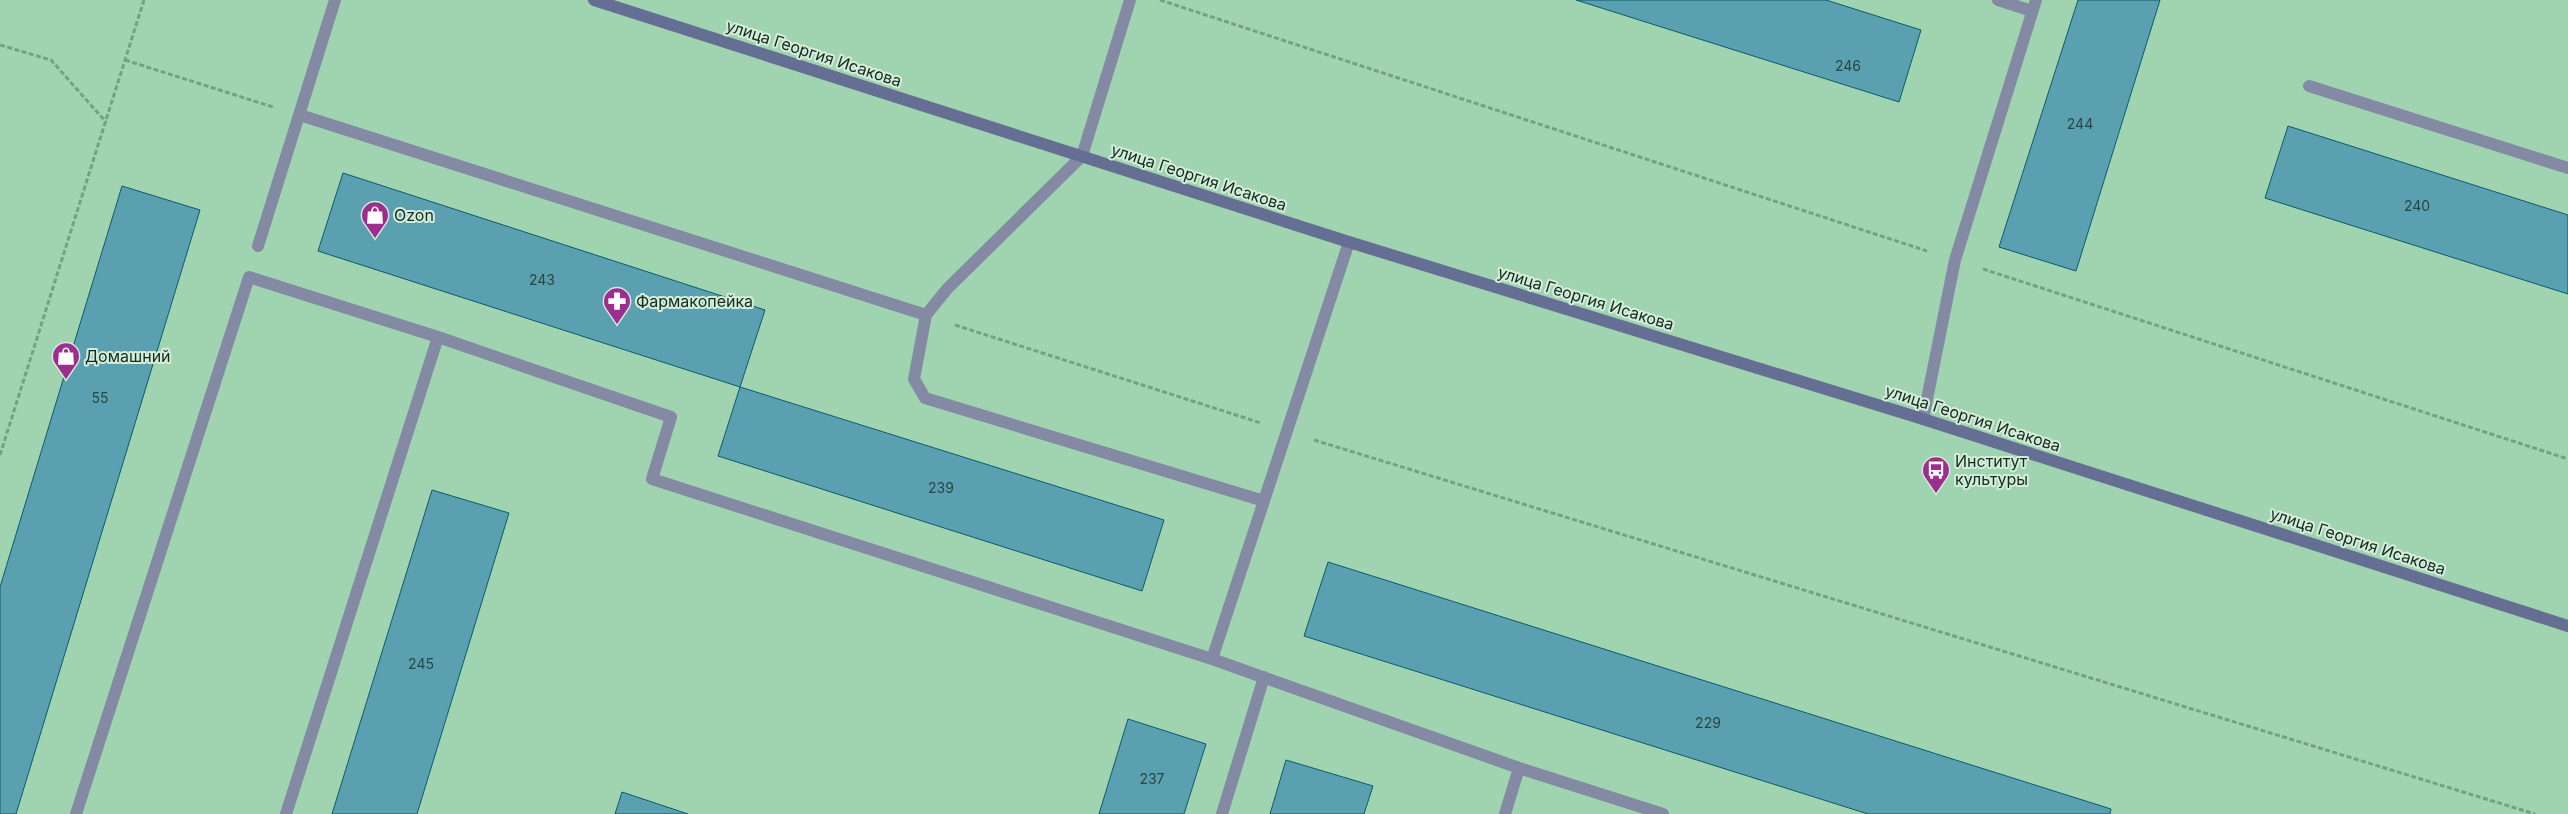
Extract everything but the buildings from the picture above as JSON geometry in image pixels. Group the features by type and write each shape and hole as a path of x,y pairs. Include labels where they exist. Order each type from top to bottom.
{"street":[{"name":"улица Георгия Исакова","path":"594,0 1349,242 1923,419 2568,626"}],"lane":[{"path":"258,246 335,0"},
{"path":"1130,0 1082,156 946,289 926,315 914,379 925,398 1264,501"},
{"path":"1923,419 1955,260 2034,5 1998,0"},
{"path":"2309,86 2568,168"},
{"path":"300,115 926,315"},
{"path":"1212,659 1349,242"},
{"path":"76,814 249,277 438,337 671,417 652,479 1212,659 1519,768 1663,814"},
{"path":"286,814 438,337"},
{"path":"1222,814 1264,677"},
{"path":"1505,814 1519,768"}],"path":[{"path":"0,456 144,0"},
{"path":"1160,0 2568,459"},
{"path":"0,45 51,60 106,122"},
{"path":"125,60 300,115"},
{"path":"926,315 1286,431 2535,814"}],"place":[{"name":"Ozon","path":"375,239"},
{"name":"Фармакопейка","path":"617,325"},
{"name":"Домашний","path":"66,380"},
{"name":"Институт культуры","path":"1936,494"}]}
